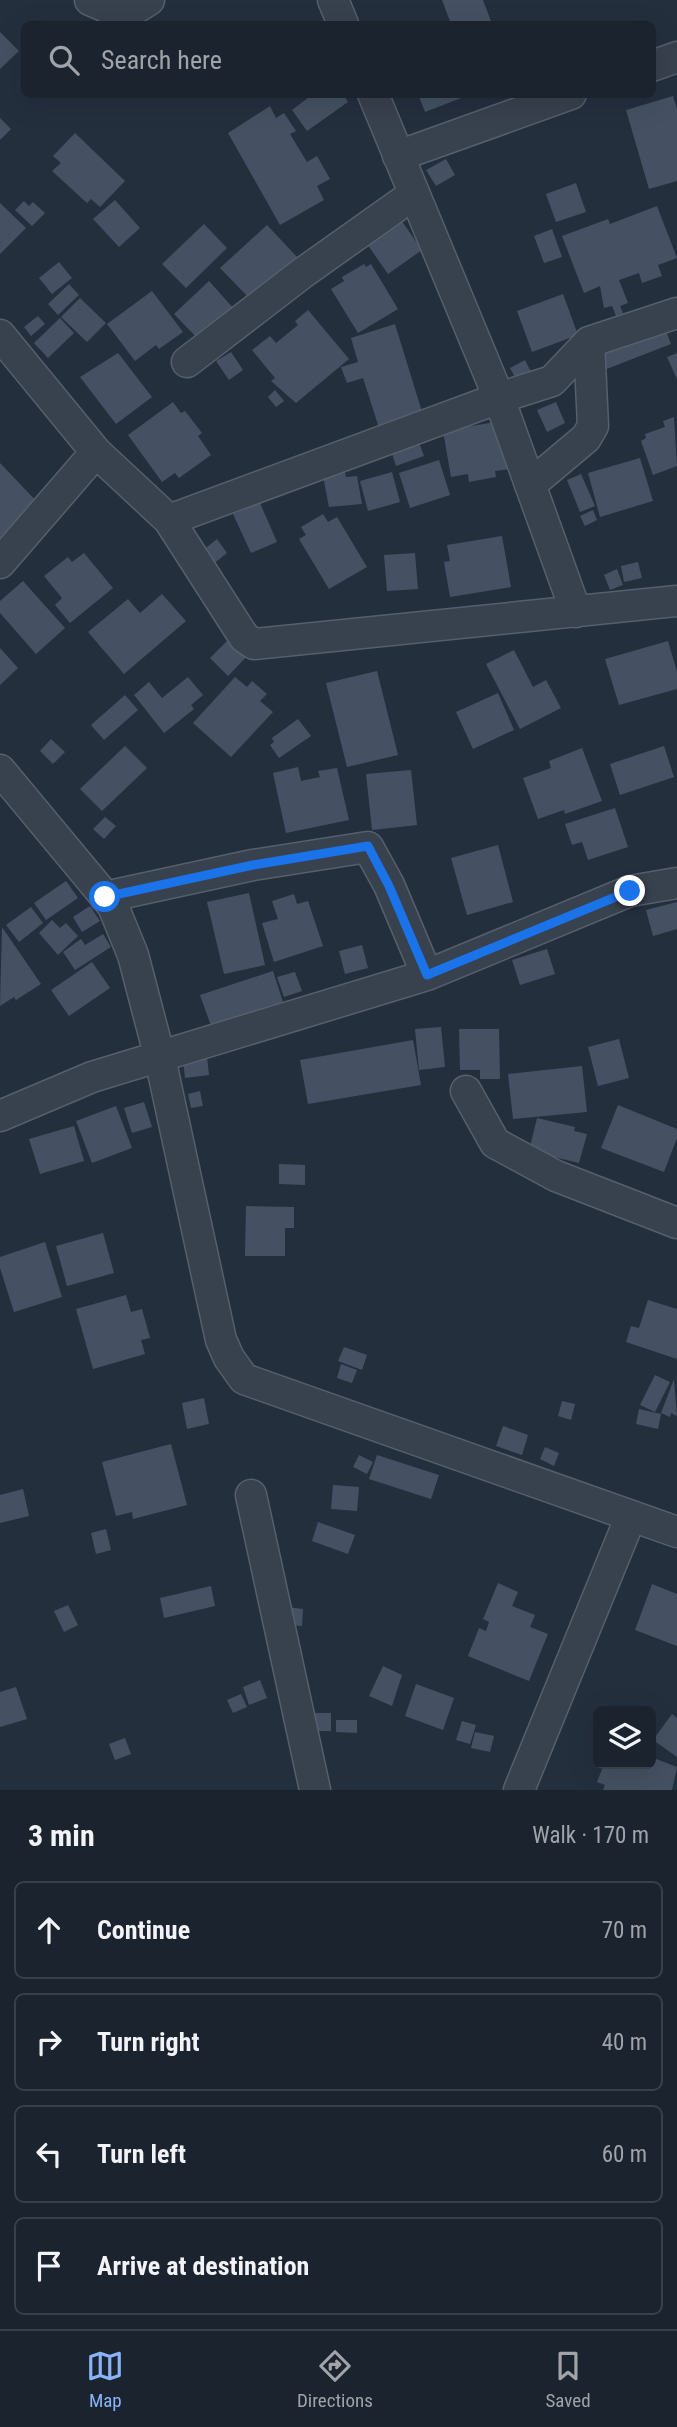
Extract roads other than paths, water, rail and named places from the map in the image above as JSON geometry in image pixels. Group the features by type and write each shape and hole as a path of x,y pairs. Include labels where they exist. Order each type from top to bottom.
{"street":[{"path":"90,0 125,15 149,0"},
{"path":"333,0 342,21"},
{"path":"656,65 677,57"},
{"path":"375,98 499,398 576,612"},
{"path":"398,156 560,98"},
{"path":"187,362 304,272 414,194"},
{"path":"169,520 499,398 552,381 589,342 677,313"},
{"path":"0,335 96,452 169,520 244,637 254,644 677,601"},
{"path":"530,485 586,438 593,426 589,342"},
{"path":"0,563 96,452"},
{"path":"0,770 113,906 133,955 160,1058 221,1340 229,1358 244,1379 677,1532"},
{"path":"105,897 253,865 368,846 389,886 427,975"},
{"path":"0,1115 92,1077 427,975 630,891 677,883"},
{"path":"466,1091 495,1143 556,1176 677,1223"},
{"path":"250,1495 316,1790"},
{"path":"519,1790 631,1516"}]}
